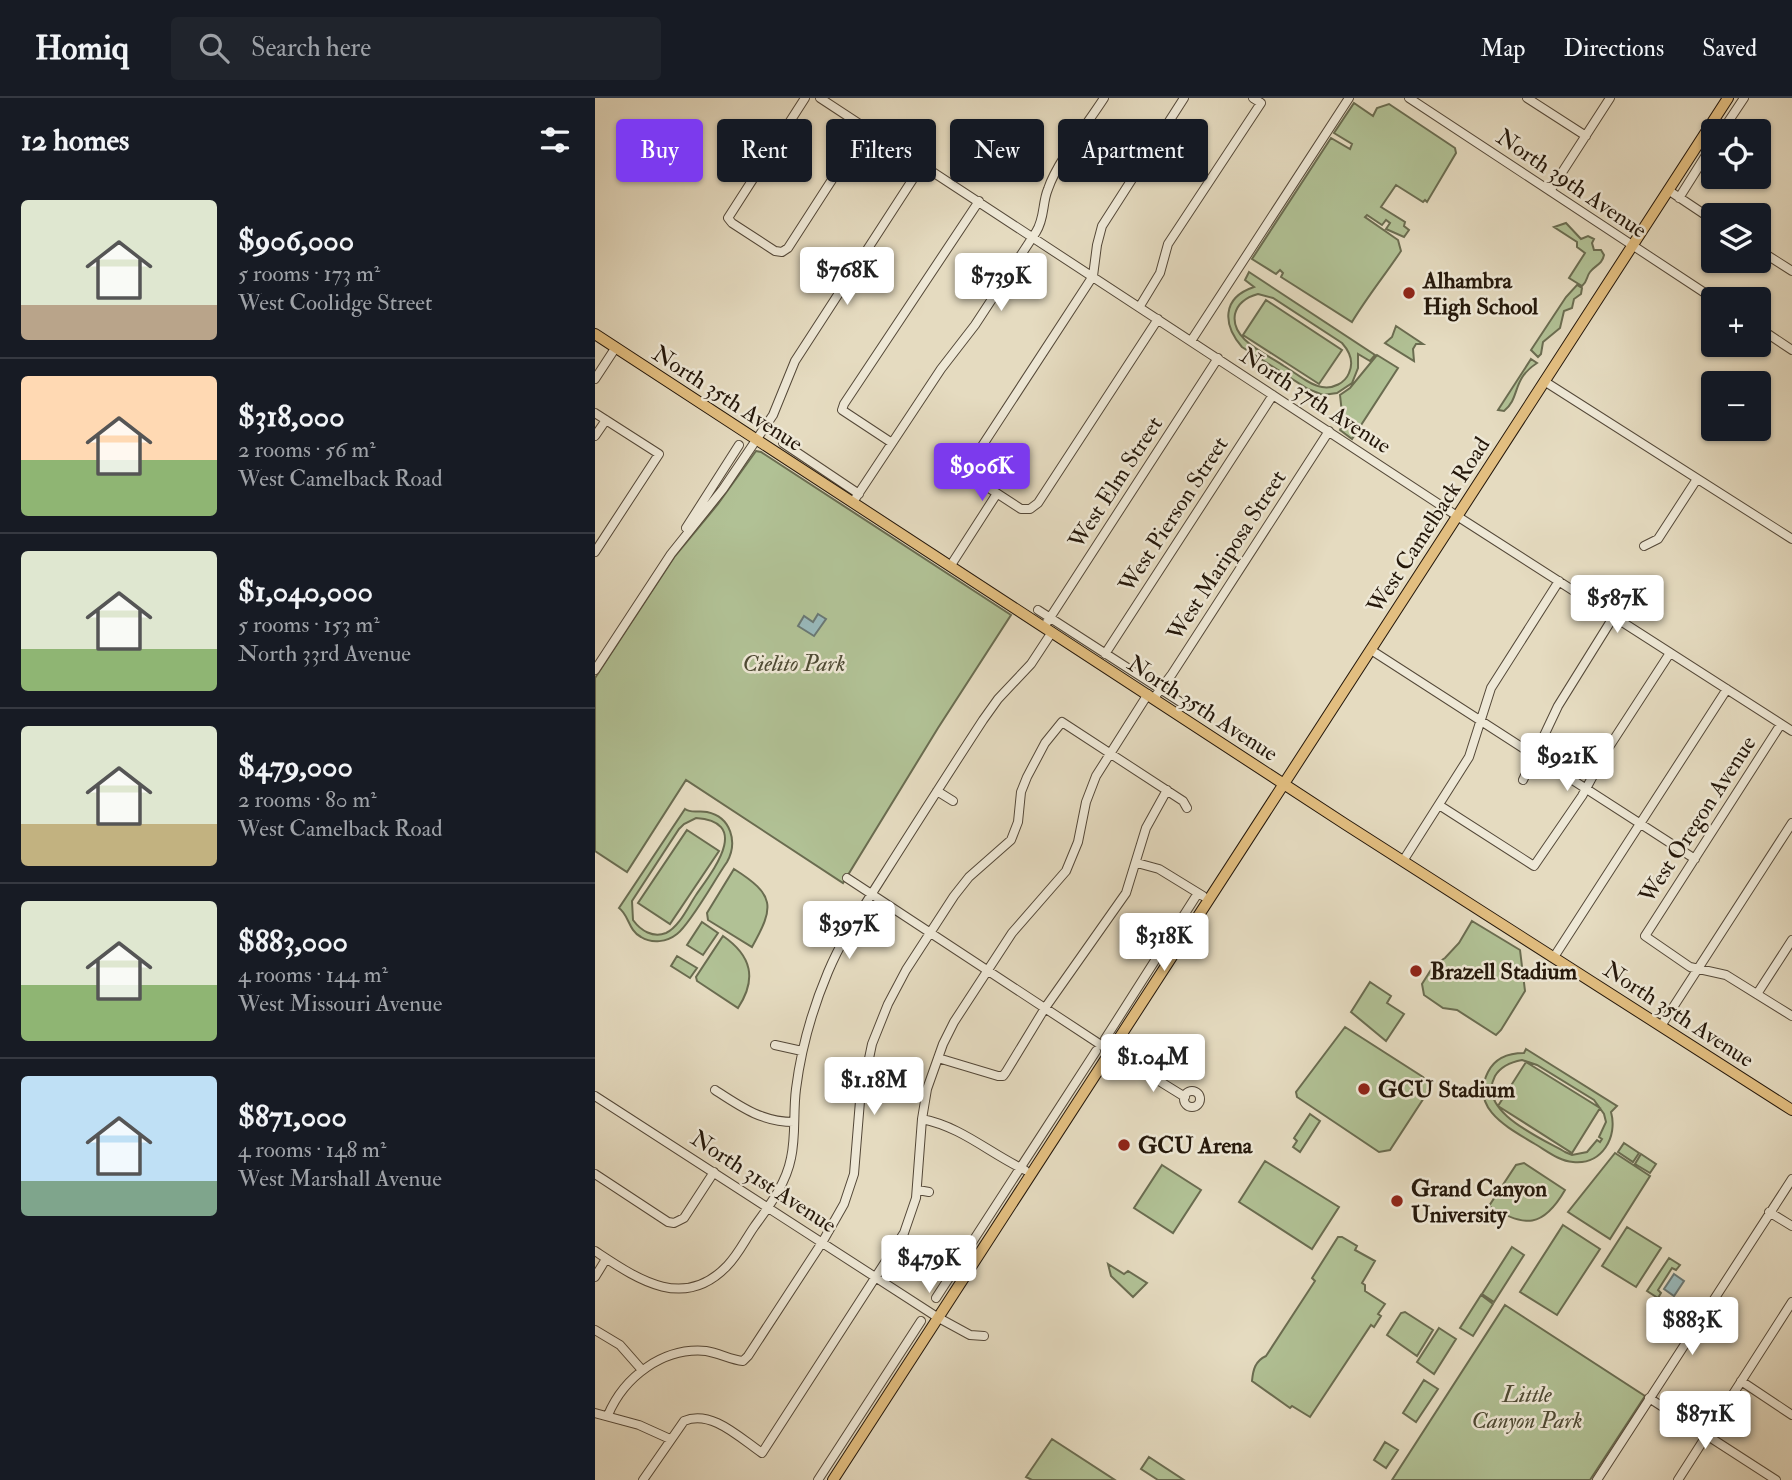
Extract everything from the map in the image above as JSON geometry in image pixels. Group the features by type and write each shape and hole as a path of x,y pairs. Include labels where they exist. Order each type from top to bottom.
{"main road":[{"name":"West Camelback Road","path":"833,1480 1728,98"},
{"name":"North 35th Avenue","path":"595,334 757,439 856,498 951,565 1154,694 1284,784 1792,1110"}],"street":[{"path":"806,98 728,218 775,251 782,252 788,248 831,182"},
{"name":"North 37th Avenue","path":"820,98 853,119"},
{"path":"783,443 856,498 1033,237 1042,219 1051,181 1104,98"},
{"path":"1158,318 1038,503 1030,509 1021,509 972,477 971,463 1093,276 1099,235 1106,219 1184,98"},
{"path":"1191,341 1349,98"},
{"name":"North 39th Avenue","path":"1409,98 1701,290"},
{"path":"1527,98 1585,136"},
{"path":"1550,191 1610,98"},
{"path":"1730,119 1744,98"},
{"path":"1140,306 1160,273 1168,244 1257,101"},
{"path":"1679,198 1701,163"},
{"name":"North 37th Avenue","path":"936,174 1457,516 1792,731"},
{"path":"671,554 723,489 757,439 779,404 799,355 911,182"},
{"path":"1668,190 1701,212"},
{"path":"892,443 842,410 979,201"},
{"path":"1771,258 1792,271"},
{"path":"1771,336 1792,350"},
{"path":"595,379 616,347"},
{"name":"West Elm Street","path":"606,1259 650,1284 674,1289 694,1286 713,1278 726,1268 784,1180 791,1160 802,1051 817,997 849,930 990,710 1031,664 1049,626 1218,358"},
{"path":"1544,381 1792,539"},
{"name":"West Pierson Street","path":"1105,654 1273,395"},
{"path":"595,413 659,454 595,552"},
{"path":"595,436 606,420"},
{"name":"West Mariposa Street","path":"643,1480 684,1421 692,1417 717,1423 762,1453 904,1233 918,1190 922,1119 927,1089 954,1022 1020,922 1066,871 1077,842 1086,802 1096,776 1110,752 1154,694 1329,431"},
{"path":"595,670 739,445"},
{"path":"1644,546 1658,538 1697,479"},
{"path":"951,565 996,495"},
{"path":"1403,861 1469,757 1486,700 1499,673 1559,581"},
{"name":"North 35th Avenue","path":"1038,610 1049,626 1105,654 1154,694 1185,705"},
{"path":"1523,780 1558,706 1614,616"},
{"path":"1371,650 1695,859"},
{"path":"1439,805 1534,866 1586,789 1607,750 1670,653"},
{"path":"1554,957 1727,690"},
{"path":"608,1415 619,1395 642,1370 667,1357 686,1352 717,1353 743,1361 823,1241 844,1204 854,1174 860,1101 872,1044 888,1003 929,933 969,877 1011,840 1018,822 1021,792 1027,777 1045,743 1062,722 1183,801 1187,808"},
{"name":"West Oregon Avenue","path":"1697,970 1645,936 1781,724"},
{"path":"938,1058 1003,1076 1045,1008 1120,902 1129,886 1146,828 1167,790"},
{"path":"937,791 953,801"},
{"path":"1661,1026 1792,823"},
{"path":"1137,863 1159,869 1209,899"},
{"path":"847,878 1110,1051 1185,1097"},
{"path":"1105,1038 1198,893"},
{"path":"1757,994 1792,940"},
{"path":"1151,967 1161,973"},
{"path":"1697,970 1725,975 1792,1016"},
{"path":"775,1045 802,1051"},
{"path":"936,1298 1097,1051"},
{"path":"715,1090 755,1115 774,1121 794,1122"},
{"name":"North 31st Avenue","path":"595,1096 937,1317 970,1335 984,1336"},
{"path":"1060,1107 1070,1113"},
{"path":"922,1119 947,1125 972,1137 1031,1174"},
{"path":"595,1174 668,1222 674,1223 684,1218 714,1172"},
{"path":"1597,1480 1647,1391 1763,1215 1792,1178"},
{"path":"918,1190 929,1192"},
{"path":"1763,1215 1792,1226"},
{"path":"974,1240 984,1246"},
{"path":"595,1251 606,1259 595,1277"},
{"path":"1678,1480 1792,1302"},
{"path":"818,1480 921,1321"},
{"path":"595,1330 620,1345 642,1370"},
{"path":"1741,1381 1792,1415"},
{"path":"1647,1391 1706,1435 1776,1480"},
{"path":"865,1409 875,1415"},
{"path":"595,1413 639,1425 670,1439"}],"green space":[{"path":"1354,103 1373,116 1377,108 1389,104 1455,148 1456,153 1427,202 1396,185 1381,207 1405,222 1404,226 1409,230 1404,237 1386,229 1390,223 1386,220 1382,225 1367,215 1365,217 1398,240 1401,251 1352,322 1281,277 1283,273 1280,270 1276,274 1252,259 1331,138 1350,149 1352,144 1334,133"},
{"path":"1566,223 1581,239 1588,236 1594,239 1594,250 1601,250 1604,255 1582,286 1569,278 1585,253 1577,247 1577,242 1554,227"},
{"path":"1249,272 1375,355 1370,361 1358,354 1358,368 1352,383 1337,393 1323,395 1308,389 1242,347 1236,339 1231,330 1229,313 1236,298 1254,287 1245,280","holes":["1258,294 1273,298 1345,346 1351,365 1342,382 1326,387 1312,384 1244,339 1235,323 1238,306 1247,298"]},
{"path":"1577,285 1582,288 1581,294 1574,299 1572,308 1564,311 1560,328 1543,342 1538,357 1531,350"},
{"path":"1266,300 1342,350 1319,384 1243,335"},
{"path":"1396,326 1423,344 1416,344 1413,349 1414,361 1385,343 1392,337"},
{"path":"1377,355 1398,368 1352,439 1340,430 1342,426 1337,420 1342,413 1340,395 1350,388"},
{"path":"1531,359 1537,363 1523,376 1509,406 1504,411 1498,410"},
{"name":"Cielito Park","path":"756,451 1011,615 843,883 686,780 627,872 595,851 595,678 675,556 718,504"},
{"path":"685,809 715,815 727,825 732,846 727,862 696,911 677,934 659,941 645,939 633,930 619,908","holes":["696,818 713,822 722,829 725,838 718,862 671,930 656,935 644,930 633,920 632,901 684,824"]},
{"path":"687,830 719,851 670,924 638,903"},
{"path":"734,869 757,886 767,902 765,921 752,947 708,920 707,913"},
{"path":"1472,921 1520,950 1525,991 1496,1035 1457,1010 1443,1008 1424,995 1422,984 1434,965 1459,943"},
{"path":"702,922 718,933 703,955 687,945"},
{"path":"723,936 740,952 749,969 748,987 738,1008 697,981 696,977"},
{"path":"677,956 697,968 690,978 671,966"},
{"path":"1370,982 1391,996 1387,1003 1404,1014 1386,1041 1351,1012"},
{"name":"GCU Stadium","path":"1345,1027 1423,1077 1431,1087 1390,1150 1379,1152 1297,1097 1296,1092"},
{"path":"1526,1049 1617,1106 1611,1112 1613,1121 1610,1140 1600,1154 1583,1162 1558,1158 1504,1124 1488,1107 1483,1085 1491,1067 1503,1057 1524,1053","holes":["1522,1060 1537,1065 1594,1100 1604,1114 1606,1122 1599,1137 1602,1139 1600,1142 1597,1140 1587,1152 1572,1155 1541,1139 1514,1122 1502,1112 1495,1101 1492,1089 1495,1076 1500,1070 1510,1063"]},
{"path":"1526,1062 1600,1108 1572,1153 1498,1106"},
{"path":"1310,1114 1320,1121 1300,1152 1293,1147 1297,1141 1294,1138"},
{"path":"1624,1143 1639,1153 1633,1162 1618,1152"},
{"path":"1615,1153 1650,1176 1610,1239 1568,1212"},
{"path":"1641,1154 1656,1164 1650,1173 1635,1164"},
{"path":"1265,1161 1339,1207 1312,1249 1239,1202"},
{"path":"1524,1163 1565,1190 1549,1212 1541,1218 1523,1221 1489,1206 1516,1165"},
{"path":"1162,1165 1201,1190 1173,1233 1134,1208"},
{"path":"1563,1225 1600,1249 1557,1315 1520,1292"},
{"path":"1627,1227 1661,1248 1636,1287 1602,1266"},
{"path":"1338,1237 1357,1246 1355,1250 1375,1261 1362,1283 1365,1285 1365,1291 1385,1304 1374,1327 1371,1325 1310,1417 1292,1406 1290,1408 1252,1381 1252,1377 1257,1363 1266,1356 1315,1281 1312,1278"},
{"path":"1512,1247 1524,1255 1494,1302 1482,1294"},
{"path":"1669,1258 1680,1265 1676,1270 1672,1268 1658,1290 1661,1293 1658,1298 1647,1291"},
{"path":"1108,1264 1124,1274 1128,1271 1147,1283 1133,1297 1111,1276"},
{"path":"1481,1295 1493,1304 1473,1336 1460,1328"},
{"name":"Little Canyon Park","path":"1505,1305 1645,1396 1590,1480 1392,1480"},
{"path":"1405,1312 1433,1330 1417,1356 1387,1335 1401,1313"},
{"path":"1439,1328 1456,1339 1434,1374 1417,1362"},
{"path":"1424,1380 1438,1389 1416,1422 1403,1413"},
{"path":"1052,1439 1115,1480 1032,1480 1026,1477"},
{"path":"1385,1442 1398,1450 1386,1468 1374,1460"},
{"path":"1149,1457 1184,1480 1158,1480 1141,1469"}],"water":[{"path":"818,614 826,619 814,636 798,626 804,616 813,622"},
{"path":"1674,1274 1684,1281 1674,1296 1664,1289"}],"place":[{"name":"Alhambra High School","path":"1409,293"},
{"name":"Brazell Stadium","path":"1416,971"},
{"name":"GCU Stadium","path":"1364,1089"},
{"name":"GCU Arena","path":"1124,1145"},
{"name":"Grand Canyon University","path":"1397,1201"}]}
